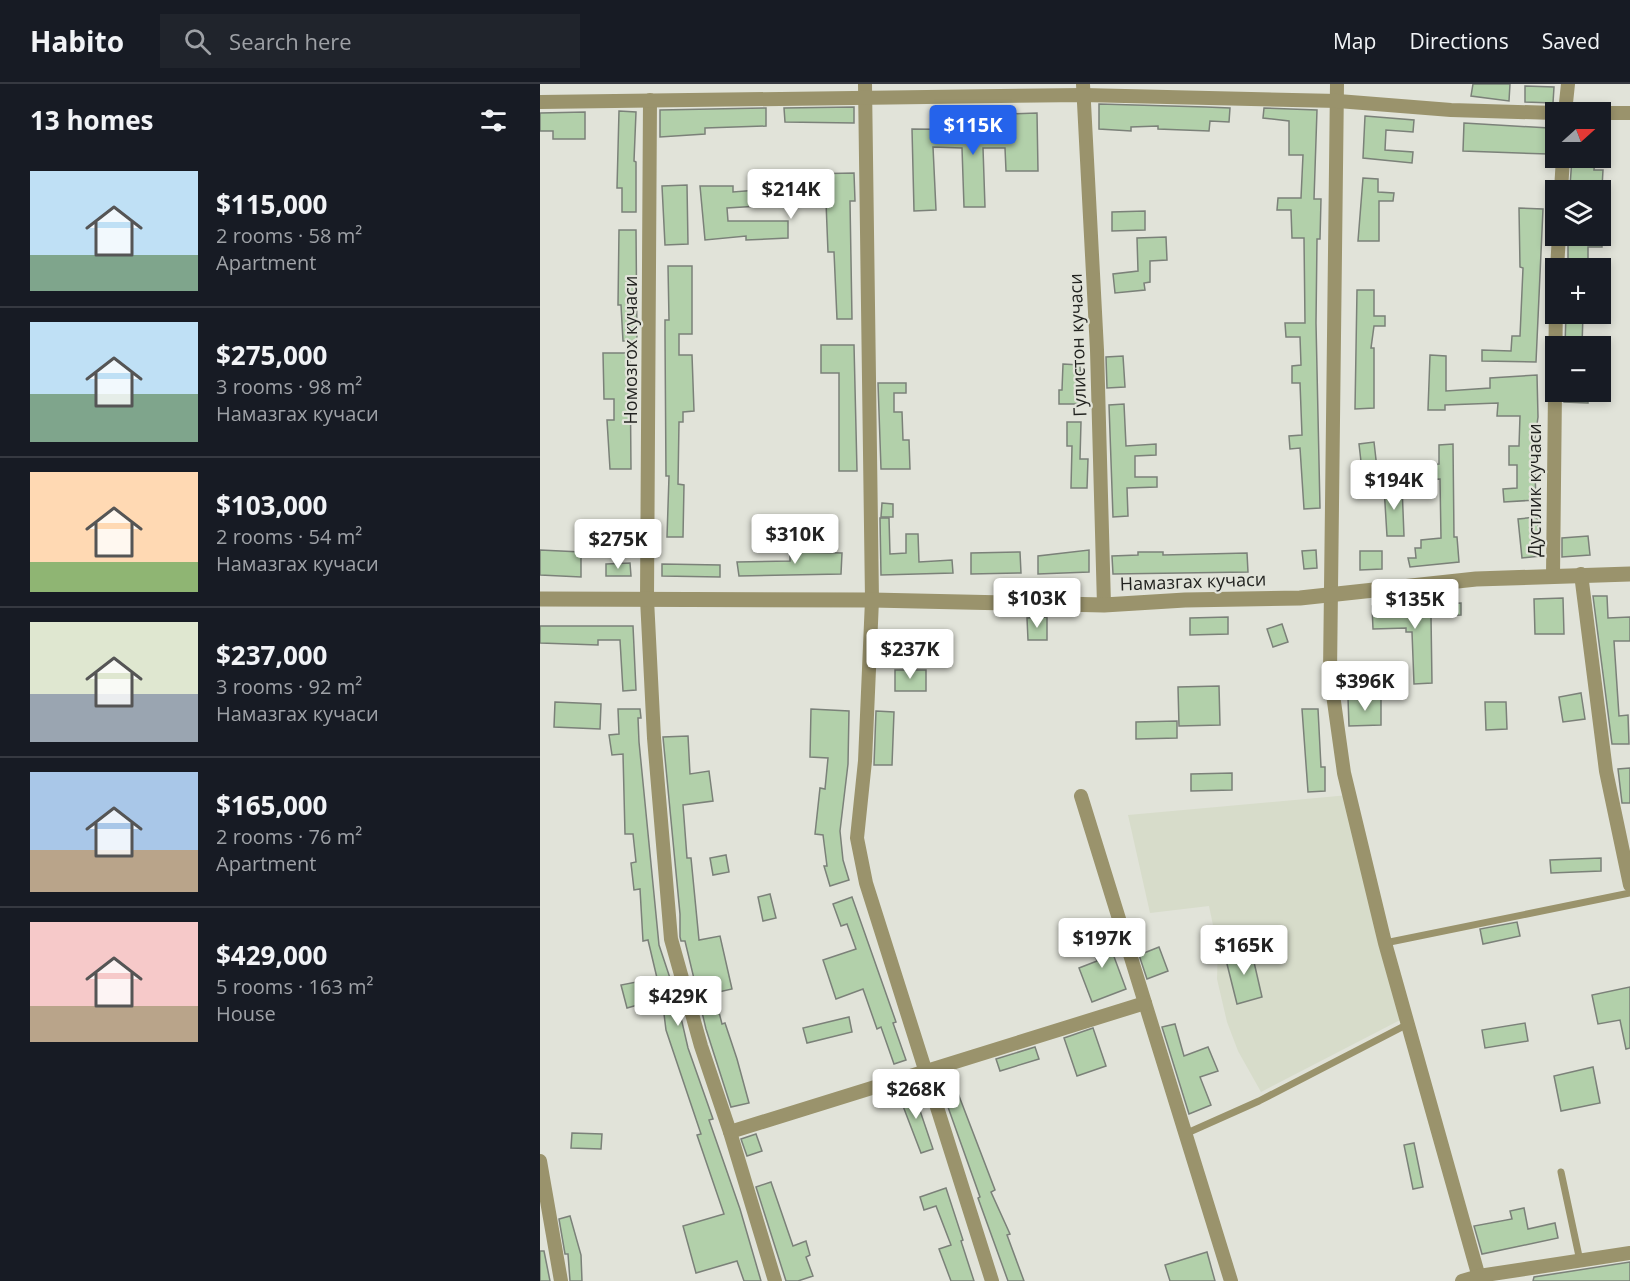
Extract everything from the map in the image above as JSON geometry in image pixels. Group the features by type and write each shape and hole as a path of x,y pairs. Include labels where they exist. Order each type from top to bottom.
{"street":[{"path":"1337,84 1330,673 1344,773 1385,943 1479,1278"},
{"path":"1566,102 1568,84"},
{"path":"540,102 650,100 865,90 1083,90 1338,101 1451,110 1545,113"},
{"path":"865,90 872,600 865,761 858,838 866,883 992,1281"},
{"name":"Гулистон кучаси","path":"1083,90 1097,350 1104,605"},
{"name":"Номозгох кучаси","path":"650,100 647,599 654,738 671,939 700,1046 730,1132 775,1281"},
{"path":"1611,113 1630,113"},
{"name":"Дустлик кучаси","path":"1553,576 1556,324"},
{"path":"1581,574 1606,771 1630,885"},
{"name":"Намазгах кучаси","path":"540,599 872,600 1104,605 1330,594 1476,579 1630,574"},
{"path":"1081,796 1231,1281"},
{"path":"730,1132 925,1069 1145,1003"},
{"path":"540,1161 561,1281"},
{"path":"1462,1281 1630,1253"}],"lane":[{"path":"1385,943 1630,893"},
{"path":"1185,1134 1259,1101 1408,1024"},
{"path":"1561,1172 1580,1261"}],"shaded area":[{"path":"1349,795 1406,1017 1261,1092 1238,1051 1227,1022 1217,979 1218,949 1209,906 1150,913 1128,815"}],"building":[{"path":"1473,84 1510,84 1509,101 1471,96"},
{"path":"1525,86 1554,87 1553,102 1525,102"},
{"path":"1099,104 1230,108 1229,122 1210,121 1209,131 1158,129 1158,126 1131,127 1131,131 1099,129"},
{"path":"854,107 854,123 785,122 784,108"},
{"path":"766,108 766,126 705,128 705,134 660,137 660,110"},
{"path":"1264,108 1317,110 1314,199 1321,199 1320,239 1317,239 1316,323 1320,508 1304,509 1300,448 1290,449 1289,436 1302,435 1300,383 1292,383 1292,366 1301,365 1300,337 1286,337 1285,323 1305,323 1304,238 1292,238 1291,210 1277,210 1278,198 1301,198 1303,155 1289,155 1289,121 1263,118"},
{"path":"619,111 636,112 634,161 636,162 636,212 622,212 622,188 617,188"},
{"path":"585,112 585,139 553,139 553,131 540,131 540,113"},
{"path":"1037,113 1038,171 1006,171 1005,148 983,148 985,207 964,207 962,148 933,147 936,210 914,211 912,129 1004,130 1005,114"},
{"path":"1365,116 1414,120 1413,132 1386,130 1385,150 1413,152 1412,163 1363,158"},
{"path":"1464,123 1545,128 1545,154 1463,151"},
{"path":"1571,168 1603,170 1602,180 1570,180"},
{"path":"854,173 855,201 850,201 852,319 837,319 834,252 828,252 826,202 727,208 728,221 788,221 788,238 746,240 746,236 705,240 700,186 733,186 733,192 772,189 807,185 806,174"},
{"path":"1363,178 1378,179 1378,192 1394,193 1393,201 1379,201 1379,241 1358,241"},
{"path":"687,185 688,244 665,245 662,186"},
{"path":"1519,208 1543,209 1536,362 1482,361 1482,350 1511,351 1512,336 1520,336 1523,268 1520,267"},
{"path":"1145,211 1145,230 1112,231 1112,212"},
{"path":"619,230 636,230 637,341 623,341 621,305 618,305"},
{"path":"1166,237 1167,260 1150,261 1150,282 1144,283 1145,290 1115,293 1113,274 1138,271 1137,238"},
{"path":"1568,246 1602,246 1588,247 1588,258 1568,258"},
{"path":"668,266 692,266 692,334 679,334 679,355 692,355 694,411 683,412 683,422 679,422 678,484 684,485 683,537 667,537 669,476 666,476 665,320 669,320"},
{"path":"1357,290 1374,290 1374,316 1385,316 1385,326 1374,326 1371,348 1374,348 1374,408 1355,409"},
{"path":"1566,324 1583,324 1582,336 1565,336"},
{"path":"821,345 854,345 857,471 839,471 839,373 821,373"},
{"path":"603,353 630,353 631,469 610,469 607,420 614,420 614,399 604,399"},
{"path":"1430,355 1446,356 1446,391 1490,388 1490,378 1537,375 1538,417 1534,446 1536,500 1504,502 1503,489 1517,488 1517,465 1509,465 1509,446 1519,446 1520,416 1497,416 1498,403 1445,405 1445,410 1428,410"},
{"path":"1123,356 1125,387 1107,388 1106,357"},
{"path":"1063,364 1080,365 1082,404 1059,404"},
{"path":"878,383 906,383 906,393 894,393 894,412 902,412 903,440 909,440 910,469 881,469"},
{"path":"1124,404 1126,446 1156,444 1156,455 1135,456 1135,477 1157,477 1157,487 1127,488 1128,516 1113,517 1109,405"},
{"path":"1067,422 1081,422 1080,459 1088,459 1087,488 1071,488 1072,446 1067,446"},
{"path":"1374,442 1379,486 1364,488 1359,444"},
{"path":"1453,444 1454,537 1457,537 1459,562 1410,567 1408,558 1416,558 1415,548 1421,548 1421,540 1441,538 1440,479 1407,480 1406,466 1439,464 1439,445"},
{"path":"1402,486 1404,536 1387,536 1384,487"},
{"path":"882,503 893,504 893,517 881,517"},
{"path":"1537,517 1541,556 1522,558 1518,519"},
{"path":"880,518 889,518 890,554 906,553 906,534 918,534 919,562 952,560 953,573 881,575"},
{"path":"1588,536 1590,555 1562,557 1562,538"},
{"path":"540,550 581,552 581,577 540,575"},
{"path":"1089,550 1089,572 1038,574 1038,556"},
{"path":"1316,550 1317,568 1304,569 1302,551"},
{"path":"1360,551 1382,551 1382,569 1360,570"},
{"path":"790,552 842,553 841,574 739,576 737,562 790,561"},
{"path":"1020,552 1021,573 971,574 971,553"},
{"path":"1138,552 1163,552 1163,555 1247,553 1248,572 1113,574 1112,556 1138,555"},
{"path":"630,563 631,576 606,576 606,564"},
{"path":"662,564 720,565 720,577 662,576"},
{"path":"1593,596 1607,596 1608,618 1630,617 1630,641 1614,641 1619,716 1628,715 1629,744 1612,744"},
{"path":"1563,598 1564,634 1535,634 1534,599"},
{"path":"1461,603 1461,615 1431,616 1432,683 1414,684 1412,632 1406,632 1406,628 1373,629 1372,606"},
{"path":"1047,617 1047,640 1028,640 1027,618"},
{"path":"1228,617 1228,634 1190,635 1190,618"},
{"path":"1282,624 1288,642 1273,647 1267,629"},
{"path":"540,626 633,626 636,690 623,691 620,640 598,640 598,645 540,643"},
{"path":"895,670 926,670 926,691 895,691"},
{"path":"1219,686 1220,725 1179,726 1178,687"},
{"path":"1581,693 1585,719 1563,722 1559,697"},
{"path":"1348,698 1381,698 1381,725 1349,726"},
{"path":"555,702 601,704 600,729 554,727"},
{"path":"1485,702 1506,702 1507,729 1486,730"},
{"path":"618,709 640,709 639,742 659,945 676,996 688,1048 713,1119 709,1120 740,1209 761,1281 744,1281 737,1261 696,1273 683,1226 724,1214 697,1135 701,1134 666,1030 662,998 627,1008 621,985 657,978 648,940 643,941 640,889 634,890 631,863 636,862 633,834 625,834 623,754 612,755 609,735 619,734"},
{"path":"811,709 849,711 848,764 840,831 843,860 849,880 830,886 824,866 827,866 823,835 815,834 820,788 825,789 828,758 810,757"},
{"path":"1302,709 1318,709 1321,767 1325,767 1325,791 1308,792"},
{"path":"876,711 894,712 892,765 874,765"},
{"path":"1177,721 1177,738 1136,739 1136,722"},
{"path":"688,736 690,774 709,771 713,801 683,805 687,858 691,858 699,940 720,936 732,989 714,993 722,1024 725,1023 737,1059 749,1103 731,1107 706,1029 685,941 681,941 680,937 680,914 663,737"},
{"path":"1630,768 1630,803 1622,803 1618,769"},
{"path":"1232,773 1232,790 1191,791 1191,774"},
{"path":"726,855 729,872 713,875 710,858"},
{"path":"1601,858 1601,871 1551,873 1550,860"},
{"path":"770,894 776,918 763,921 758,897"},
{"path":"852,897 896,1022 893,1023 906,1060 894,1064 881,1027 877,1029 863,989 836,999 823,960 856,949 847,924 841,926 833,904"},
{"path":"1517,922 1520,936 1483,944 1480,929"},
{"path":"1103,927 1126,989 1092,1002 1079,968 1097,961 1087,933"},
{"path":"1159,947 1168,971 1147,979 1139,955"},
{"path":"1251,949 1262,997 1237,1004 1225,956"},
{"path":"1630,987 1630,1048 1626,1049 1620,1020 1598,1024 1592,995"},
{"path":"849,1017 852,1032 807,1043 803,1028"},
{"path":"1525,1023 1528,1041 1485,1048 1482,1030"},
{"path":"1175,1024 1184,1056 1208,1047 1218,1071 1200,1077 1211,1105 1189,1114 1162,1027"},
{"path":"1093,1028 1106,1066 1077,1076 1064,1038"},
{"path":"1035,1047 1039,1059 1000,1071 996,1059"},
{"path":"1593,1067 1600,1103 1561,1111 1554,1076"},
{"path":"951,1075 995,1190 991,1192 1010,1234 1007,1235 1024,1281 1008,1281 978,1198 980,1197 938,1079"},
{"path":"912,1087 933,1149 921,1153 898,1093"},
{"path":"572,1133 602,1134 601,1149 571,1148"},
{"path":"756,1134 762,1151 747,1156 741,1139"},
{"path":"1414,1143 1423,1187 1413,1189 1404,1145"},
{"path":"771,1182 793,1246 806,1241 810,1255 806,1257 813,1276 798,1281 786,1281 756,1187"},
{"path":"946,1188 974,1281 951,1281 939,1249 951,1245 936,1206 924,1210 920,1197"},
{"path":"1524,1208 1528,1229 1555,1223 1558,1238 1482,1254 1474,1226 1512,1219 1510,1211"},
{"path":"570,1216 581,1255 582,1281 570,1281 568,1254 565,1254 559,1219"},
{"path":"540,1251 544,1251 550,1281 540,1281"},
{"path":"1207,1252 1215,1281 1170,1281 1165,1265"},
{"path":"1630,1262 1630,1281 1533,1281 1534,1277"}]}
